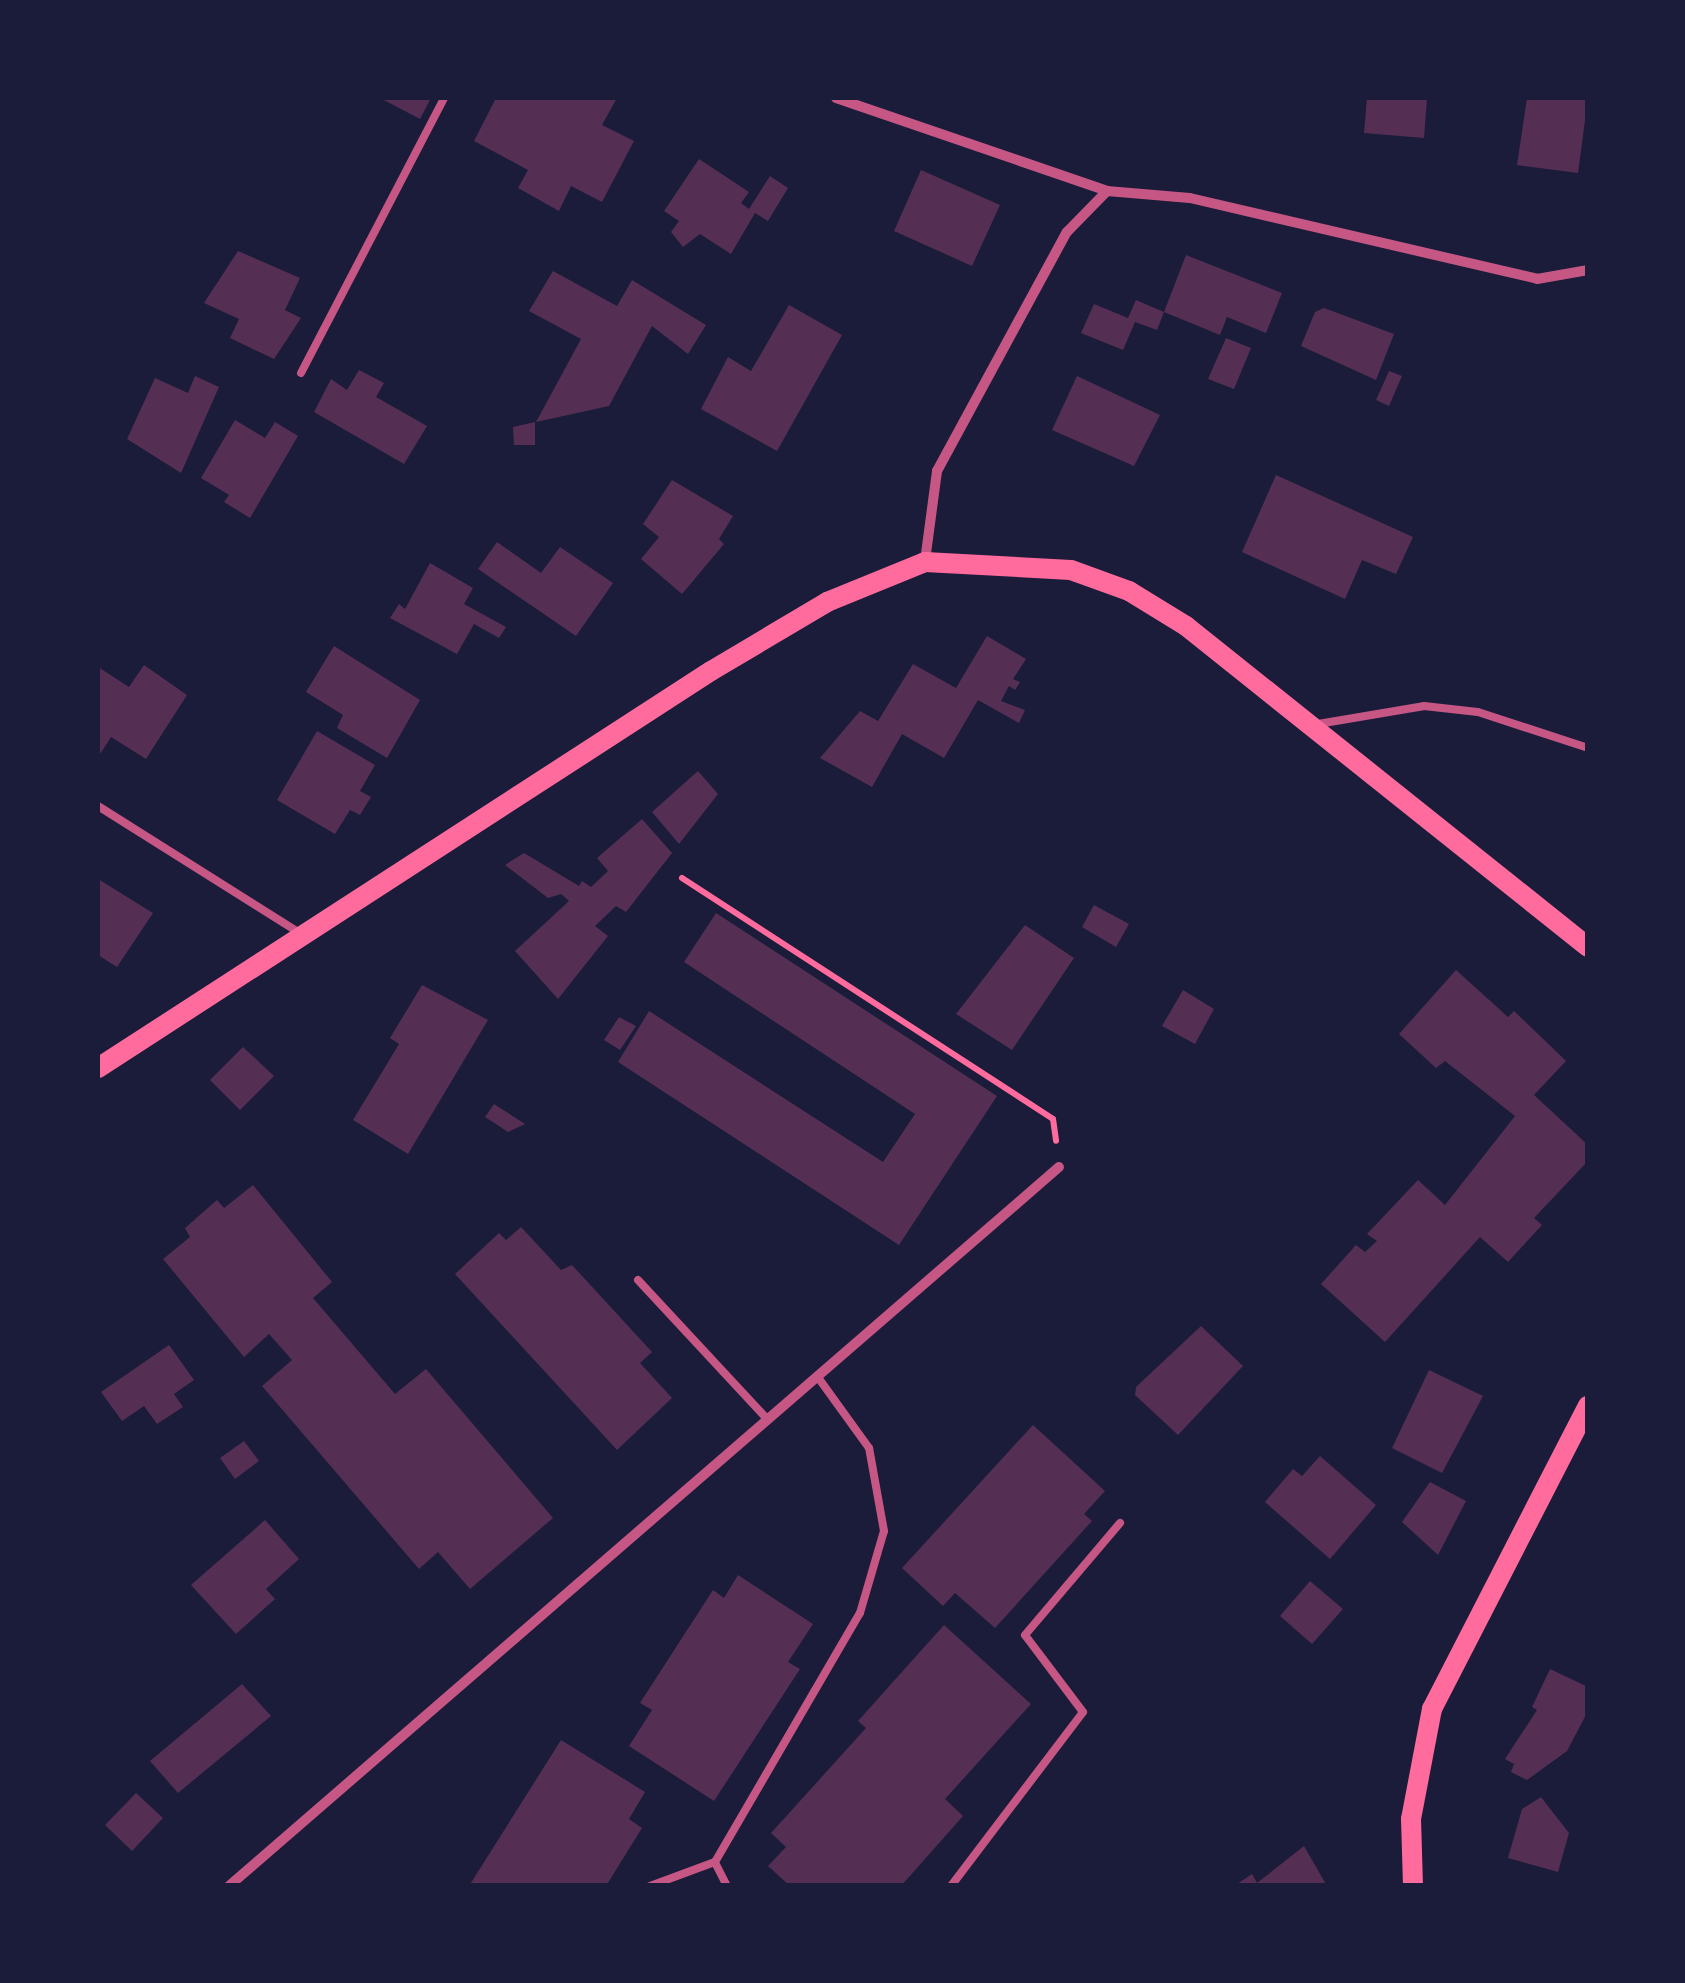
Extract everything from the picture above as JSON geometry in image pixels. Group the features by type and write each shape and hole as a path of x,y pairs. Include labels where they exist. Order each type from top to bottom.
{"main road":[{"path":"98,1068 710,671 827,602 925,562 1071,570 1129,591 1186,626 1588,947"},
{"path":"1414,1886 1412,1819 1432,1710 1588,1406"}],"street":[{"path":"836,98 1107,191 1190,198 1537,279 1588,270"},
{"path":"925,562 937,471 1066,232 1107,191"},
{"path":"229,1886 1059,1167"}],"lane":[{"path":"302,373 444,98"},
{"path":"1308,726 1424,706 1478,712 1588,748"},
{"path":"98,806 305,936"},
{"path":"638,1280 767,1419"},
{"path":"650,1886 715,1862 860,1614 884,1531 869,1448 817,1376"},
{"path":"951,1886 1083,1712 1024,1635 1120,1523"},
{"path":"715,1862 728,1886"}],"path":[{"path":"682,878 1052,1119 1059,1167"}],"building":[{"path":"380,98 431,98 420,119"},
{"path":"496,98 617,98 602,125 634,141 602,202 571,186 559,211 518,188 528,170 474,141"},
{"path":"1367,98 1427,98 1424,138 1364,133"},
{"path":"1527,98 1588,98 1578,173 1517,165"},
{"path":"699,159 749,192 741,203 749,209 770,176 788,188 768,221 755,213 731,254 700,234 683,247 671,232 679,221 664,211"},
{"path":"921,170 1000,205 972,266 894,231"},
{"path":"238,251 300,278 285,310 301,318 274,359 230,338 239,319 204,303"},
{"path":"1186,255 1282,293 1266,333 1227,317 1220,335 1164,312"},
{"path":"553,271 617,306 632,280 706,325 688,354 652,326 609,406 536,422 581,339 529,311"},
{"path":"1136,300 1164,312 1157,330 1135,322 1123,350 1081,333 1094,304 1128,318"},
{"path":"789,305 842,335 777,451 701,409 728,357 751,371"},
{"path":"1324,308 1394,334 1376,380 1301,346 1315,312"},
{"path":"1226,338 1251,348 1234,389 1208,379"},
{"path":"359,370 384,383 376,397 427,426 404,464 314,412 331,379 347,390"},
{"path":"1389,371 1402,376 1389,406 1376,400"},
{"path":"195,376 219,387 181,473 127,439 155,378 188,393"},
{"path":"1077,376 1160,415 1134,466 1052,430"},
{"path":"235,420 265,438 275,422 298,436 250,518 224,502 229,495 201,478"},
{"path":"535,422 535,445 514,445 513,427"},
{"path":"1276,475 1413,537 1396,574 1362,560 1345,599 1242,552"},
{"path":"672,480 733,516 719,539 724,544 682,594 641,559 659,537 643,524"},
{"path":"497,542 541,573 560,547 613,583 576,636 478,569"},
{"path":"430,563 473,588 464,604 506,627 499,638 474,624 457,654 390,618 399,604 405,609"},
{"path":"987,636 1026,659 1013,679 1020,682 1015,690 1009,686 1001,701 1025,710 1019,723 978,700 944,758 902,734 872,787 820,758 860,711 878,721 913,664 956,688"},
{"path":"334,646 420,700 387,758 337,728 343,715 306,692"},
{"path":"144,665 187,695 146,759 111,737 98,757 98,667 129,687"},
{"path":"317,731 375,765 360,791 371,797 360,815 350,810 335,834 277,800"},
{"path":"698,771 718,794 679,844 652,812"},
{"path":"642,819 672,853 626,912 616,906 595,926 608,936 558,999 515,951 569,901 561,894 548,898 505,865 524,853 579,886 582,881 591,887 608,871 597,858"},
{"path":"98,879 153,913 117,967 98,955"},
{"path":"1094,905 1129,924 1116,947 1082,927"},
{"path":"716,913 997,1096 899,1245 618,1062 649,1011 883,1162 915,1114 684,962"},
{"path":"1025,925 1074,958 1012,1050 956,1014"},
{"path":"1456,970 1508,1017 1514,1011 1566,1061 1534,1095 1588,1145 1588,1161 1534,1218 1542,1225 1508,1262 1480,1237 1385,1342 1321,1284 1356,1245 1365,1252 1377,1241 1367,1234 1418,1180 1445,1205 1515,1116 1445,1061 1436,1068 1399,1034"},
{"path":"422,985 488,1020 408,1154 353,1120 399,1044 390,1038"},
{"path":"1183,990 1214,1009 1195,1044 1162,1026"},
{"path":"619,1017 636,1026 620,1050 604,1040"},
{"path":"243,1047 274,1076 240,1110 210,1080"},
{"path":"494,1104 525,1124 508,1132 485,1117"},
{"path":"253,1185 332,1282 313,1298 395,1394 426,1369 553,1518 470,1589 438,1552 419,1569 262,1386 292,1360 269,1334 244,1357 163,1259 190,1237 185,1228 217,1200 224,1208"},
{"path":"521,1227 561,1270 572,1265 652,1352 640,1363 672,1398 617,1450 455,1274 499,1233 506,1240"},
{"path":"1201,1326 1243,1366 1178,1435 1135,1395 1136,1387"},
{"path":"169,1345 194,1380 174,1394 183,1407 157,1424 144,1406 122,1421 101,1392"},
{"path":"1429,1370 1483,1396 1442,1473 1392,1448"},
{"path":"1033,1425 1105,1491 1084,1514 1092,1521 995,1628 955,1593 943,1606 902,1568"},
{"path":"244,1441 259,1461 235,1479 220,1458"},
{"path":"1320,1456 1376,1505 1330,1559 1265,1502 1293,1469 1302,1476"},
{"path":"1430,1482 1466,1501 1438,1555 1402,1522"},
{"path":"265,1520 299,1559 266,1589 275,1599 236,1634 191,1585"},
{"path":"738,1575 813,1624 788,1662 800,1669 714,1801 629,1746 652,1710 640,1703 713,1590 724,1598"},
{"path":"1310,1581 1343,1609 1312,1644 1280,1616"},
{"path":"944,1625 1031,1704 945,1799 963,1816 901,1886 790,1886 768,1866 786,1847 771,1833 866,1728 858,1721"},
{"path":"1550,1669 1588,1687 1588,1711 1567,1751 1527,1780 1511,1772 1514,1764 1505,1759 1537,1710 1532,1707"},
{"path":"242,1684 271,1716 178,1793 150,1761"},
{"path":"561,1740 645,1792 629,1819 642,1828 606,1886 469,1886"},
{"path":"136,1793 163,1818 132,1851 105,1825"},
{"path":"1541,1797 1569,1833 1558,1872 1508,1858 1522,1809"},
{"path":"1304,1846 1327,1886 1234,1886 1252,1874 1257,1883"}]}
